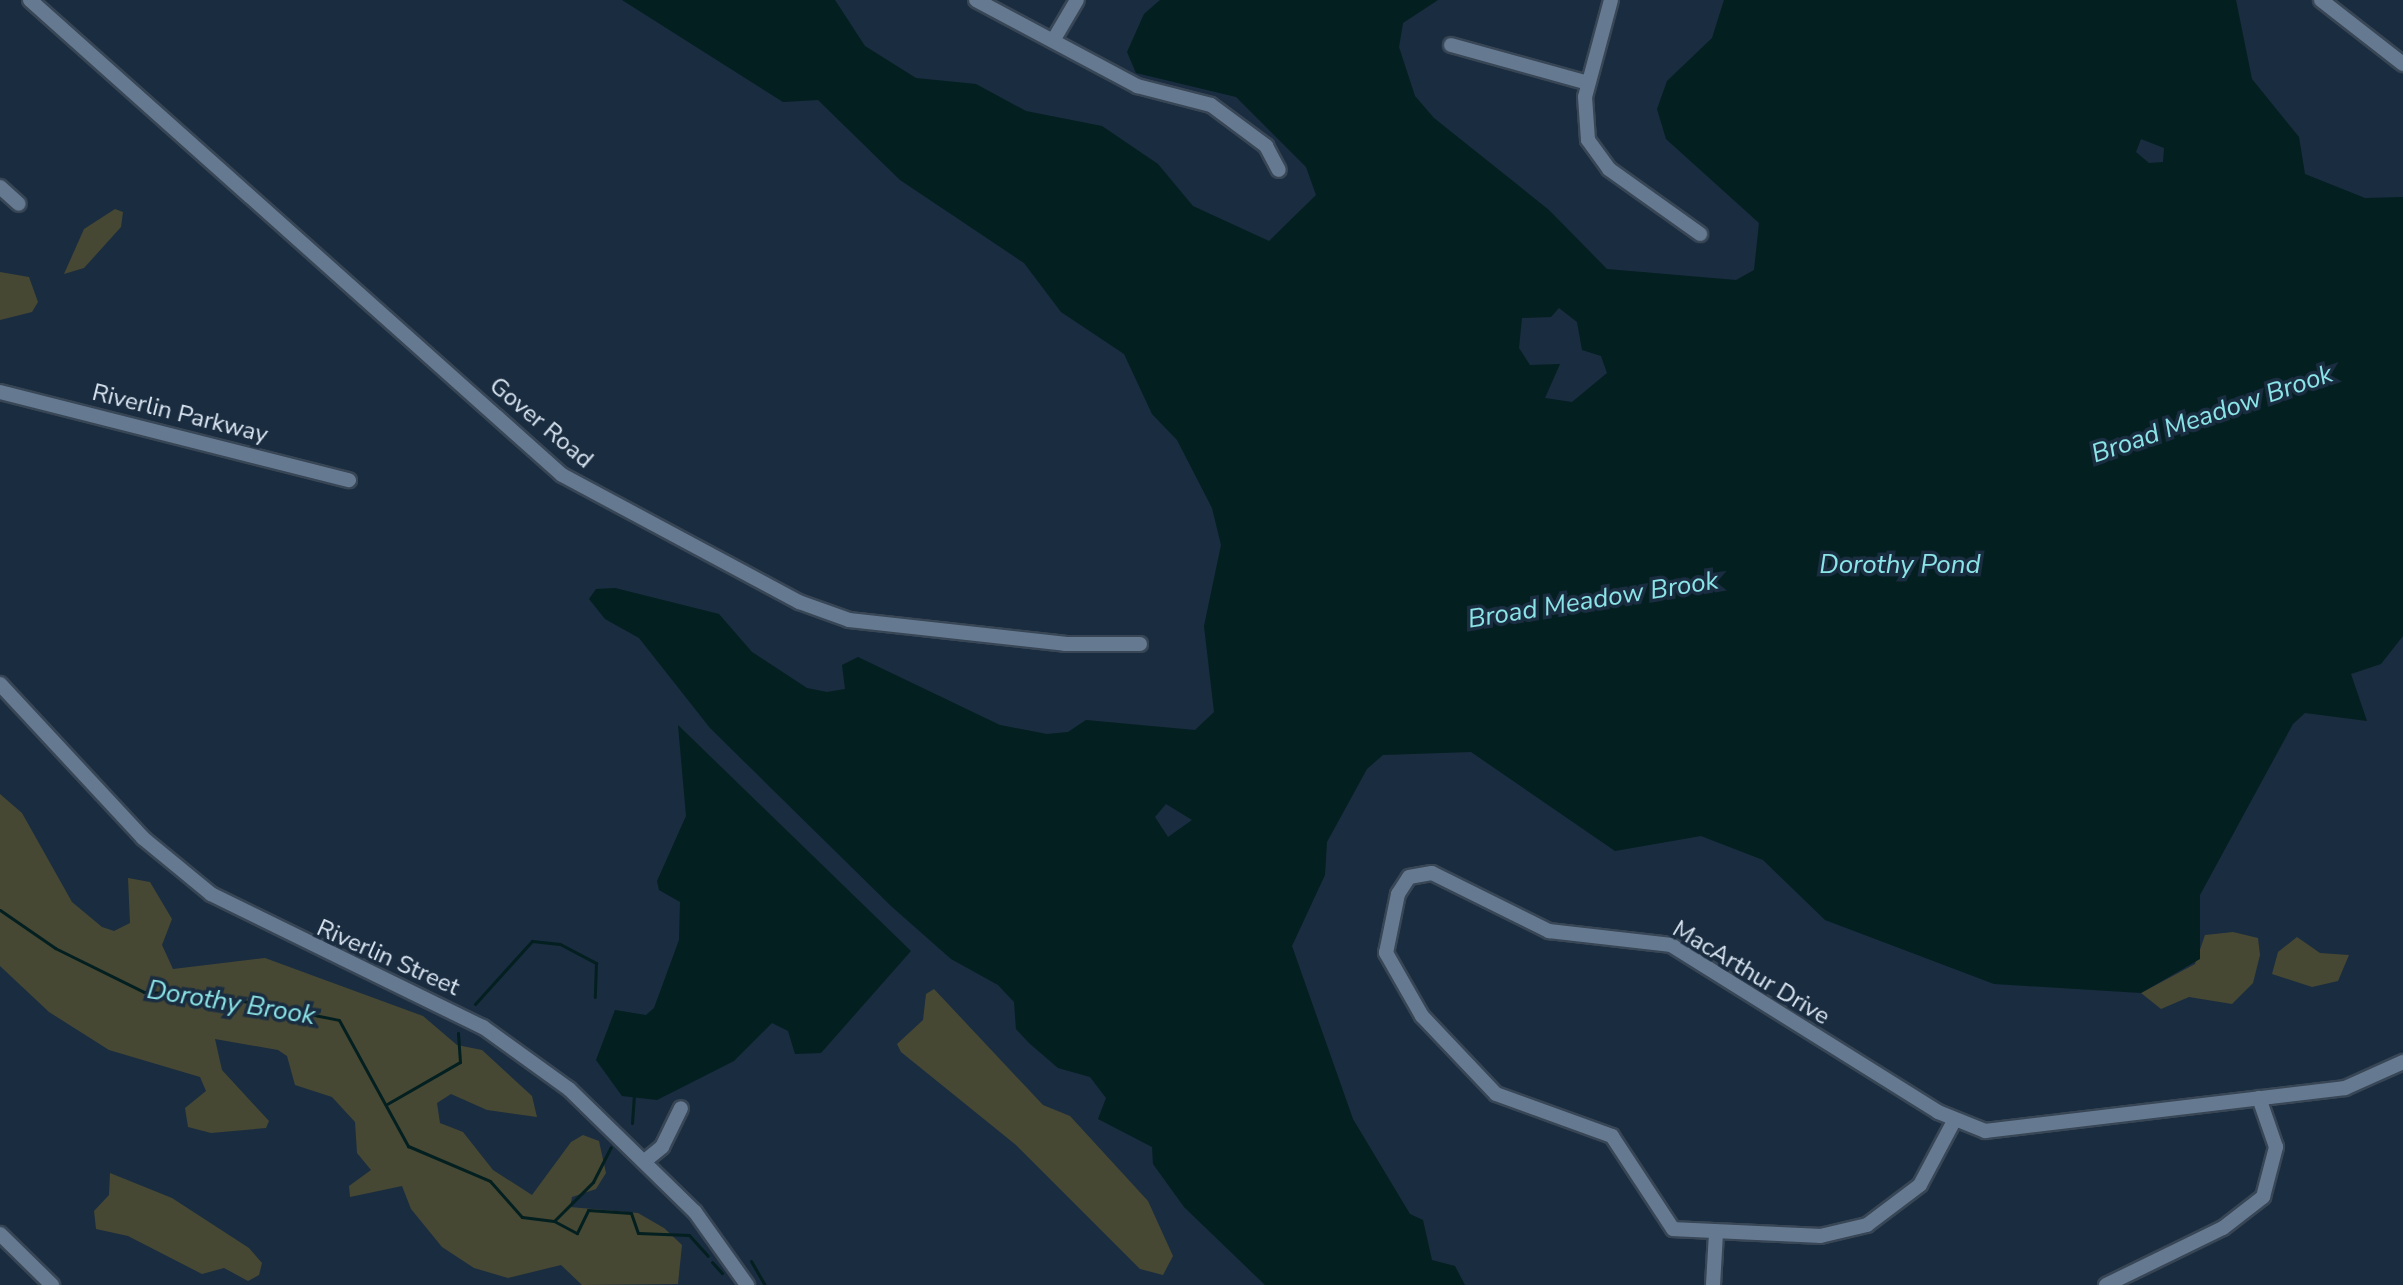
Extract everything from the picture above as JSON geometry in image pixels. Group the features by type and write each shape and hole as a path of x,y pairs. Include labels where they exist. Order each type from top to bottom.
{"street":[{"name":"Gover Road","path":"30,0 562,475 598,496 799,602 849,620 1065,644 1140,644"},
{"path":"976,0 1137,86 1211,105 1266,146 1279,170"},
{"path":"1054,39 1077,0"},
{"path":"1611,0 1588,83 1584,119 1598,158 1700,234"},
{"path":"2321,0 2403,64"},
{"path":"1451,45 1588,83"},
{"path":"0,187 19,204"},
{"name":"Riverlin Parkway","path":"0,392 349,480"},
{"name":"Riverlin Street","path":"0,684 132,828 211,894 483,1027 569,1089 646,1160 695,1212 747,1285"},
{"name":"MacArthur Drive","path":"1716,1233 1667,1225 1612,1136 1496,1094 1415,1005 1388,963 1385,942 1409,877 1432,873 1560,935 1671,945 1954,1121 1985,1131 2345,1088 2403,1062"},
{"path":"2106,1285 2223,1228 2263,1197 2276,1147 2259,1098"},
{"path":"646,1160 662,1147 681,1108"},
{"path":"1713,1285 1716,1233 1820,1236 1867,1225 1920,1185 1954,1121"},
{"path":"0,1234 52,1285"}],"shaded area":[{"path":"115,209 123,212 121,227 84,268 64,274 84,229"},
{"path":"0,272 29,277 38,302 32,312 0,320"},
{"path":"0,794 22,813 72,902 102,927 114,931 130,923 128,878 150,882 172,919 162,945 173,969 265,958 423,1016 457,1045 482,1050 532,1096 537,1117 487,1110 451,1094 437,1103 440,1123 463,1132 493,1170 532,1195 571,1142 583,1135 599,1141 606,1173 596,1189 572,1197 570,1207 638,1213 664,1228 682,1245 678,1284 582,1285 561,1265 508,1278 474,1268 442,1247 411,1209 402,1186 350,1197 349,1186 371,1170 357,1153 355,1122 332,1097 295,1085 287,1056 278,1050 215,1039 222,1070 269,1121 266,1128 211,1133 188,1127 185,1108 206,1091 200,1077 109,1050 49,1012 0,966"},
{"path":"2233,932 2258,938 2260,955 2253,983 2232,1004 2189,997 2161,1009 2141,993 2195,964 2205,935"},
{"path":"2297,937 2320,953 2349,955 2338,981 2312,987 2272,974 2278,952"},
{"path":"934,989 1043,1105 1070,1116 1148,1201 1173,1256 1163,1275 1140,1269 1016,1145 901,1052 897,1044 923,1020 926,994"},
{"path":"110,1173 172,1198 249,1248 262,1263 259,1275 248,1281 224,1268 202,1274 128,1236 96,1229 94,1211 109,1195"}],"water":[{"name":"Dorothy Pond","path":"622,0 835,0 865,46 916,78 976,84 1026,111 1102,126 1158,164 1193,206 1269,241 1316,195 1306,167 1236,97 1136,73 1127,52 1144,14 1160,0 1438,0 1403,23 1399,47 1415,96 1434,118 1549,210 1607,269 1736,280 1754,270 1759,223 1666,139 1657,109 1667,81 1712,38 1724,0 2236,0 2252,79 2299,137 2305,174 2365,198 2403,197 2403,636 2381,664 2351,674 2367,721 2305,713 2293,724 2200,895 2200,959 2141,993 1994,984 1825,920 1763,860 1701,836 1615,851 1471,752 1383,755 1367,769 1327,842 1325,875 1292,946 1353,1119 1410,1214 1423,1220 1432,1260 1455,1266 1465,1285 1265,1285 1184,1207 1153,1164 1152,1147 1098,1119 1106,1098 1090,1077 1058,1068 1029,1043 1016,1029 1014,1002 998,985 951,959 891,906 710,728 639,638 605,619 589,599 596,589 615,588 719,614 752,652 807,688 827,692 845,689 842,665 858,657 1000,725 1047,734 1068,732 1086,720 1195,730 1214,712 1204,626 1221,545 1212,508 1177,440 1152,414 1124,354 1061,312 1024,263 900,180 818,100 783,102","holes":["2141,139 2164,148 2163,162 2149,163 2136,152","1559,308 1577,322 1582,350 1601,356 1607,373 1572,402 1545,398 1560,364 1530,365 1519,348 1522,318 1551,317","1166,804 1192,820 1168,837 1155,817"]},
{"path":"678,725 911,951 821,1053 795,1054 788,1031 772,1023 734,1061 657,1100 622,1096 596,1060 615,1010 646,1015 654,1008 679,940 680,902 659,890 657,881 686,816"}],"waterway":[{"name":"Dorothy Brook","path":"0,910 55,948 144,992 213,995 339,1020 408,1146 490,1181 522,1217 554,1221 593,1182 611,1147"},
{"name":"Dorothy Brook","path":"475,1004 532,941 560,944 596,963 595,997"},
{"name":"Dorothy Brook","path":"387,1104 460,1062 458,1033"},
{"name":"Dorothy Brook","path":"632,1123 634,1096"},
{"path":"554,1221 577,1233 588,1210 631,1213 638,1233 689,1235 708,1256"},
{"path":"751,1261 765,1285"},
{"path":"712,1262 722,1273"}],"water label":[{"name":"Broad Meadow Brook","path":"2212,414"},
{"name":"Broad Meadow Brook","path":"1593,600"}]}
